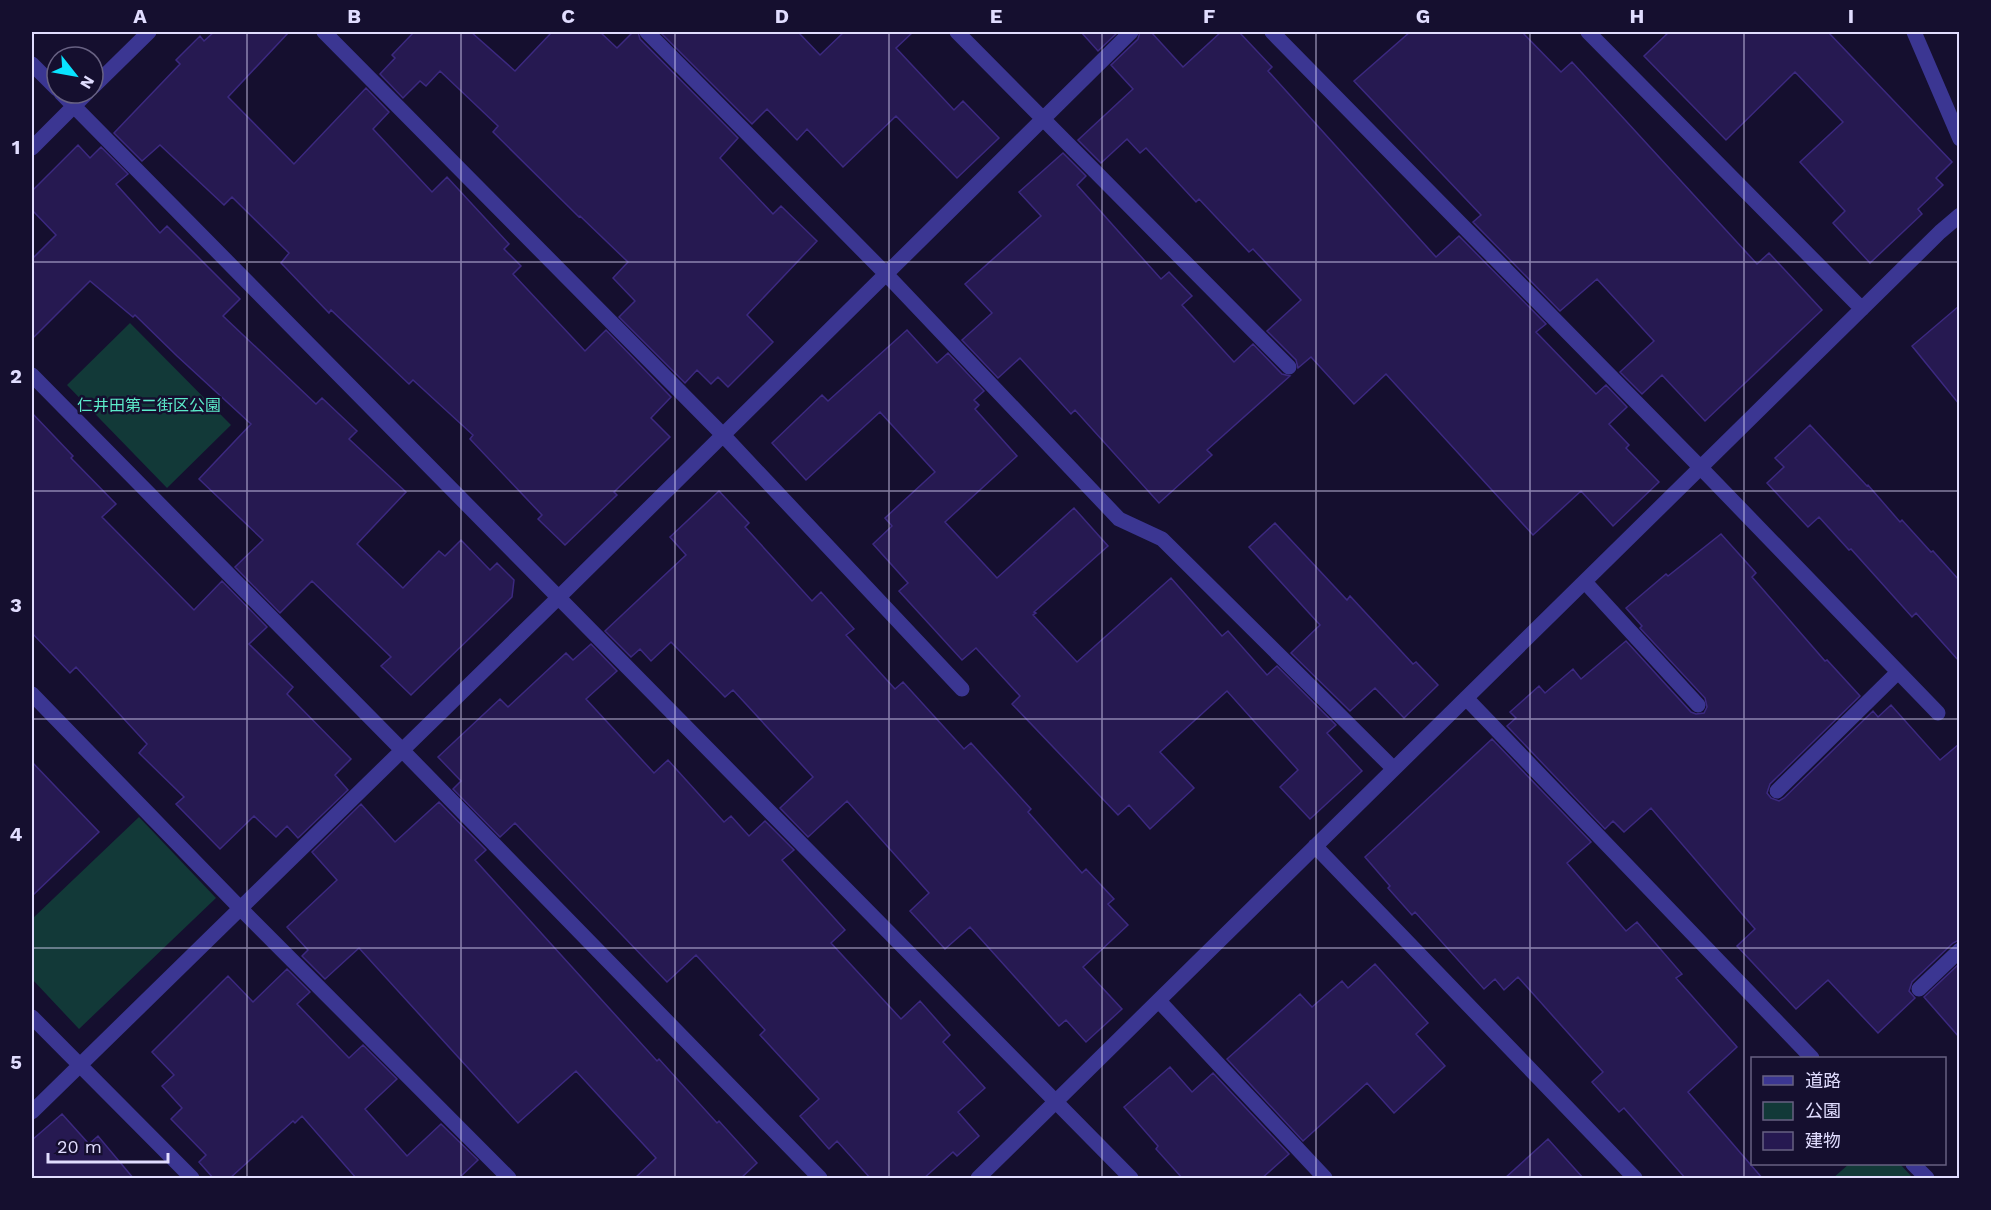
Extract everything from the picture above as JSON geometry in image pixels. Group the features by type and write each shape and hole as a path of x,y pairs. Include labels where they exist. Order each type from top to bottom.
{"street":[{"path":"105,75 149,32"},
{"path":"324,32 723,435 962,689"},
{"path":"647,32 886,274 1119,519 1162,539 1394,769"},
{"path":"957,32 1289,367"},
{"path":"32,1112 1131,32"},
{"path":"1272,32 1701,468 1938,713"},
{"path":"1588,32 1862,309"},
{"path":"1914,32 1959,139"},
{"path":"32,64 45,77"},
{"path":"32,148 74,106 1131,1179"},
{"path":"978,1179 1959,215"},
{"path":"32,375 820,1179"},
{"path":"1585,582 1698,705"},
{"path":"1777,791 1898,672"},
{"path":"32,694 509,1179"},
{"path":"1467,698 1810,1057"},
{"path":"1316,846 1635,1179"},
{"path":"1919,989 1959,950"},
{"path":"1159,1001 1324,1179"},
{"path":"32,1017 192,1179"},
{"path":"1914,1165 1927,1179"}],"green space":[{"name":"仁井田第二街区公園","path":"130,323 231,425 167,488 67,385"},
{"path":"139,817 216,898 79,1029 32,979 32,919"},
{"path":"1848,1165 1901,1165 1913,1178 1833,1178"}],"building":[{"path":"214,32 289,32 228,97 294,164 366,88 389,112 373,129 432,192 447,177 509,244 504,249 521,266 513,274 585,351 606,330 671,397 651,418 670,437 614,492 617,495 565,545 538,519 542,515 470,439 473,435 413,380 409,384 331,310 329,313 281,263 289,253 232,197 224,205 160,145 142,161 114,133 180,64 176,60 200,36 204,41"},
{"path":"414,32 471,32 515,71 552,32 600,32 617,48 633,32 638,32 640,39 738,138 720,158 773,214 781,206 817,241 747,315 773,342 728,387 718,377 711,384 697,370 685,383 619,317 635,301 613,278 628,262 493,132 498,126 440,71 426,86 420,81 403,98 380,74 395,58 392,55"},
{"path":"660,32 798,32 820,55 844,32 913,32 896,48 954,110 963,101 999,138 957,178 896,116 843,167 807,129 797,140 767,109 752,124"},
{"path":"1081,32 1118,32 1098,51"},
{"path":"1140,32 1151,32 1183,67 1221,32 1239,32 1272,67 1268,71 1436,257 1459,236 1546,324 1536,332 1596,394 1606,385 1627,407 1609,424 1629,445 1626,448 1659,482 1613,526 1581,491 1533,535 1386,374 1354,404 1311,357 1298,368 1296,360 1267,331 1301,300 1253,249 1249,252 1199,199 1196,202 1146,148 1140,153 1127,139 1101,163 1078,140 1133,89 1111,65 1138,39"},
{"path":"1410,32 1522,32 1561,72 1572,62 1757,264 1769,253 1822,310 1705,421 1662,375 1642,394 1620,372 1654,341 1597,279 1560,311 1473,222 1481,215 1354,81"},
{"path":"1669,32 1828,32 1952,162 1936,178 1943,185 1918,209 1922,214 1870,263 1833,223 1845,211 1800,162 1843,122 1795,72 1726,140 1644,56"},
{"path":"78,145 90,158 101,147 128,174 116,184 160,233 167,226 240,299 223,316 316,404 322,398 357,431 349,439 406,492 357,544 403,588 439,551 445,556 461,540 490,570 497,563 514,580 512,597 411,695 381,666 391,657 312,581 280,613 235,567 263,540 199,479 251,424 135,315 133,317 90,281 32,339 32,259 56,235 32,210 32,191"},
{"path":"1063,153 1086,176 1077,185 1161,279 1169,272 1192,296 1182,305 1234,362 1253,344 1282,374 1290,376 1207,450 1212,455 1159,503 1075,410 1071,414 1020,358 998,378 962,340 992,313 965,284 1041,216 1019,192"},
{"path":"1959,306 1959,404 1912,346"},
{"path":"907,330 937,363 948,353 984,391 974,400 979,405 975,409 1017,456 945,522 997,578 1074,508 1108,546 1033,615 1077,662 1171,578 1222,636 1228,631 1267,675 1277,666 1336,725 1327,733 1362,771 1310,819 1280,787 1298,770 1227,691 1160,752 1194,788 1150,829 1129,805 1118,815 1012,704 1020,696 976,648 962,660 899,591 908,583 873,544 892,526 885,518 935,472 880,412 806,480 772,443 822,395 828,401"},
{"path":"32,413 73,456 71,458 116,504 102,517 194,610 222,581 267,627 249,644 293,687 287,694 351,759 335,775 348,790 298,838 287,826 276,837 254,816 220,849 176,804 184,797 139,753 147,744 76,667 70,673 32,633"},
{"path":"1810,425 1900,522 1902,520 1959,580 1959,661 1916,613 1912,617 1819,517 1808,527 1767,483 1784,467 1775,458"},
{"path":"719,491 749,523 745,527 812,601 821,592 854,629 846,635 895,689 903,682 964,749 971,743 1031,809 1028,812 1082,873 1086,869 1114,899 1108,904 1128,925 1083,967 1122,1009 1086,1042 1066,1020 1059,1026 970,927 945,949 910,911 929,893 847,801 808,837 780,808 813,777 733,690 725,697 671,642 651,661 640,649 631,657 605,631 686,555 670,537"},
{"path":"1275,523 1347,600 1350,596 1413,664 1416,662 1438,685 1404,718 1375,688 1350,711 1291,653 1320,625 1249,547"},
{"path":"1721,534 1756,573 1752,577 1825,661 1827,660 1860,696 1770,784 1767,793 1771,798 1779,801 1784,798 1873,711 1878,717 1891,705 1940,760 1959,744 1959,940 1912,982 1909,991 1915,998 1878,1033 1828,980 1796,1009 1737,946 1755,929 1651,808 1624,832 1613,821 1605,829 1507,726 1516,718 1510,712 1539,686 1545,693 1573,669 1581,679 1626,641 1691,712 1704,713 1707,707 1705,698 1640,628 1642,626 1626,608 1666,574 1668,576"},
{"path":"591,644 617,671 586,699 654,773 668,760 724,822 731,816 749,836 765,821 794,850 782,860 845,930 831,943 901,1019 920,1001 950,1035 943,1042 985,1088 958,1112 979,1136 957,1156 953,1152 923,1179 871,1179 837,1141 829,1149 800,1116 819,1099 760,1035 765,1030 696,955 667,982 515,823 500,837 453,789 461,781 438,757 500,699 508,707 566,653 573,660"},
{"path":"1492,739 1591,842 1567,863 1626,931 1637,922 1682,974 1676,978 1737,1047 1688,1092 1763,1179 1686,1179 1624,1108 1619,1112 1592,1082 1603,1072 1518,977 1504,990 1495,979 1484,989 1415,912 1412,915 1365,857"},
{"path":"32,762 99,832 32,896"},
{"path":"439,802 486,850 475,860 657,1061 659,1059 757,1163 740,1179 634,1179 656,1158 576,1071 518,1123 359,948 325,979 302,956 308,950 287,927 337,880 312,852 361,804 395,842"},
{"path":"1375,964 1428,1023 1416,1034 1445,1066 1394,1113 1367,1083 1303,1141 1227,1059 1300,994 1312,1007 1342,981 1348,988"},
{"path":"1959,964 1959,1037 1924,997"},
{"path":"287,969 310,992 297,1004 349,1058 363,1045 397,1079 365,1109 407,1156 441,1124 478,1160 458,1179 357,1179 302,1116 295,1123 293,1121 229,1179 214,1179 199,1162 206,1155 171,1119 182,1108 162,1086 174,1075 152,1052 228,976 253,1002"},
{"path":"1170,1067 1192,1092 1213,1073 1289,1154 1261,1179 1183,1179 1156,1149 1158,1146 1124,1107"},
{"path":"62,1114 89,1144 98,1136 134,1179 32,1179 32,1140"},
{"path":"1548,1139 1584,1179 1504,1179"}]}
